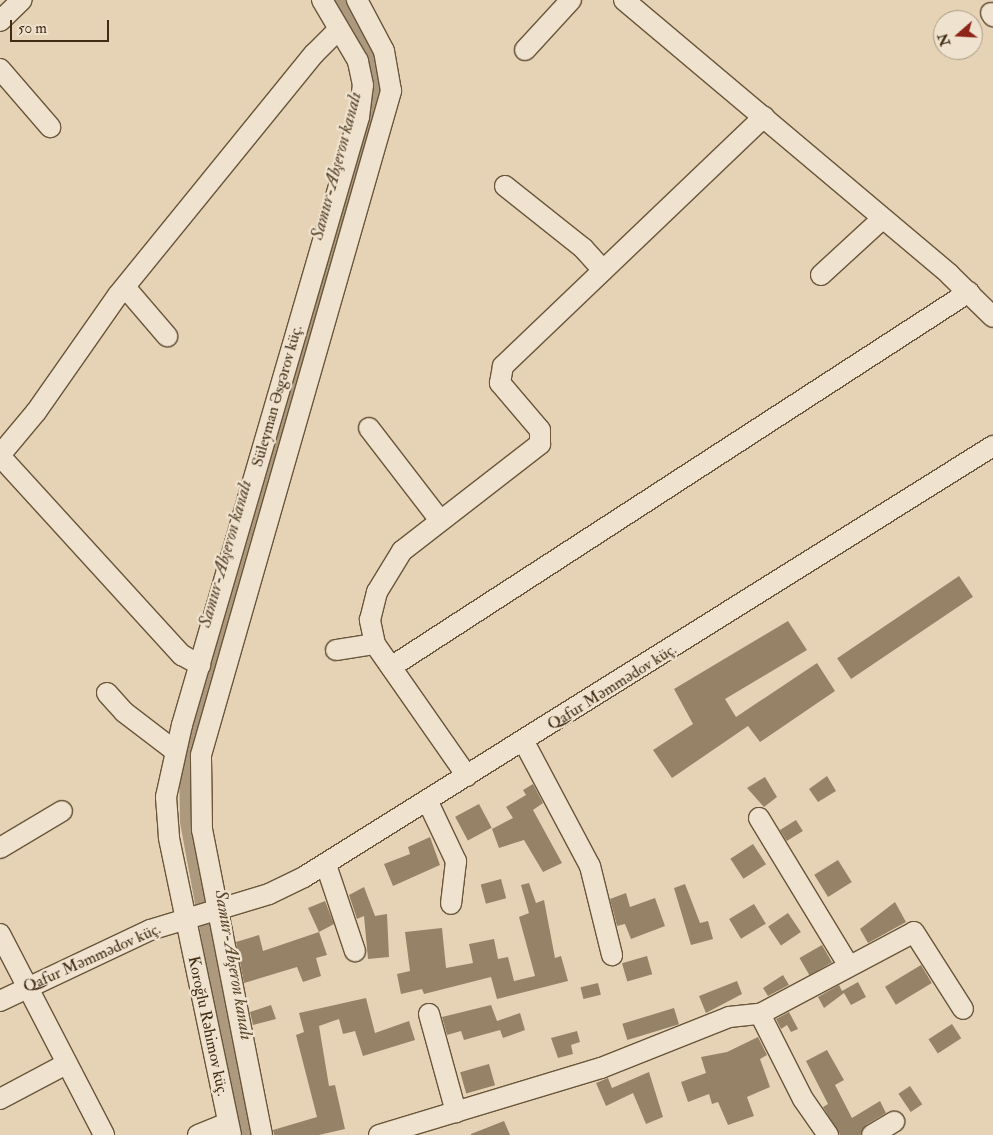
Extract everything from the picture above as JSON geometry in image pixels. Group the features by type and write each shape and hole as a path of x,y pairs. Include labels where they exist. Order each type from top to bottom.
{"street":[{"path":"0,21 22,0"},
{"name":"Süleyman Əsgərov küç.","path":"220,908 202,830 201,755 390,91 384,51 357,0"},
{"path":"524,50 571,0"},
{"path":"624,0 969,292 993,317"},
{"name":"Süleyman Əsgərov küç.","path":"186,917 167,818 175,750 359,117 361,73 326,2"},
{"path":"200,665 182,655 0,455 124,287 314,54 339,29"},
{"path":"0,69 50,127"},
{"path":"467,776 375,644 370,620 386,572 439,519 540,444 540,430 505,391 499,375 603,270 764,117"},
{"path":"505,186 583,248 603,270"},
{"path":"822,275 882,219"},
{"path":"124,287 167,336"},
{"path":"391,667 969,292"},
{"path":"369,428 439,519"},
{"name":"Qafur Məmmədov küç.","path":"0,1001 186,917 268,894 326,864 427,800 524,742 993,446"},
{"path":"336,650 375,644"},
{"path":"107,693 124,712 175,750"},
{"path":"524,742 590,866 612,955"},
{"path":"427,800 456,861 451,904"},
{"path":"0,848 62,811"},
{"path":"759,818 849,966"},
{"path":"326,864 355,951"},
{"name":"Koroğlu Rəhimov küç.","path":"220,908 262,1135"},
{"name":"Koroğlu Rəhimov küç.","path":"186,917 230,1129"},
{"path":"379,1135 601,1068 729,1017 760,1014 795,999 849,966 914,932 963,1009"},
{"path":"0,934 104,1135"},
{"path":"429,1014 456,1112"},
{"path":"760,1014 803,1099 828,1135"},
{"path":"0,1099 66,1064"},
{"path":"872,1135 894,1122"},
{"path":"198,1135 230,1129"}],"building":[{"path":"959,576 973,597 851,679 837,658"},
{"path":"788,621 807,650 725,699 736,717 817,663 835,691 760,742 748,726 672,778 653,750 693,724 674,689"},
{"path":"827,776 836,791 818,802 809,789"},
{"path":"765,777 777,797 764,807 747,788"},
{"path":"533,784 543,803 533,810 562,863 543,872 524,840 499,848 492,829 513,818 506,807 526,795 523,790"},
{"path":"479,804 492,828 468,841 455,817"},
{"path":"796,820 803,831 787,841 780,830"},
{"path":"430,837 440,865 393,886 384,864 410,854 408,847"},
{"path":"753,844 766,864 743,879 730,859"},
{"path":"838,860 852,882 828,897 814,875"},
{"path":"501,879 506,898 486,904 481,884"},
{"path":"529,883 536,903 544,900 555,958 561,956 568,981 497,999 491,977 424,994 422,989 401,994 397,974 410,971 405,932 442,928 446,968 473,963 469,944 494,939 498,959 508,957 514,981 535,976 519,917 529,913 521,885"},
{"path":"685,884 700,923 708,921 713,939 691,945 674,888"},
{"path":"364,887 375,916 387,914 389,957 368,959 364,916 357,919 349,895"},
{"path":"626,893 630,907 655,898 665,926 631,939 625,924 617,926 610,899"},
{"path":"325,901 334,924 319,932 308,908"},
{"path":"895,902 906,922 868,943 860,929"},
{"path":"754,904 766,924 741,939 729,919"},
{"path":"788,913 801,932 781,945 768,926"},
{"path":"319,932 327,955 316,958 321,976 303,982 297,967 244,983 236,942 259,935 263,951"},
{"path":"822,945 832,962 809,975 799,958"},
{"path":"647,956 652,974 627,981 622,963"},
{"path":"921,965 932,983 896,1005 885,987"},
{"path":"783,975 789,985 768,996 763,988"},
{"path":"737,981 742,994 706,1013 699,996"},
{"path":"858,982 866,997 851,1005 844,993 824,1008 818,997 839,985 842,991"},
{"path":"598,983 601,995 583,999 581,987"},
{"path":"366,998 375,1033 409,1021 415,1040 363,1056 355,1031 343,1034 339,1019 319,1026 329,1086 335,1085 345,1129 319,1135 274,1135 273,1130 317,1117 296,1035 304,1032 299,1013"},
{"path":"271,1005 276,1019 253,1025 250,1012"},
{"path":"491,1005 497,1021 520,1013 525,1030 503,1038 500,1030 464,1040 461,1031 447,1035 442,1017"},
{"path":"674,1008 679,1024 627,1040 622,1024"},
{"path":"789,1012 798,1029 791,1032 787,1025 781,1029 776,1019"},
{"path":"952,1024 961,1038 938,1054 929,1039"},
{"path":"577,1031 580,1042 571,1045 573,1054 558,1058 551,1038"},
{"path":"758,1037 767,1055 760,1059 770,1087 747,1097 754,1116 728,1125 718,1102 712,1104 709,1094 688,1102 681,1082 706,1073 701,1057 727,1052"},
{"path":"827,1050 844,1080 835,1085 852,1118 880,1101 886,1113 866,1125 860,1135 840,1135 823,1107 828,1104 806,1061"},
{"path":"489,1064 495,1085 466,1093 460,1072"},
{"path":"649,1072 663,1117 646,1124 633,1093 606,1106 596,1083 608,1078 612,1088"},
{"path":"910,1086 922,1104 911,1112 898,1094"},
{"path":"504,1121 510,1135 471,1135 471,1134"}],"waterway":[{"name":"Samur-Abşeron kanalı","path":"245,1135 187,821 186,761 377,101 370,48 338,0"}]}
